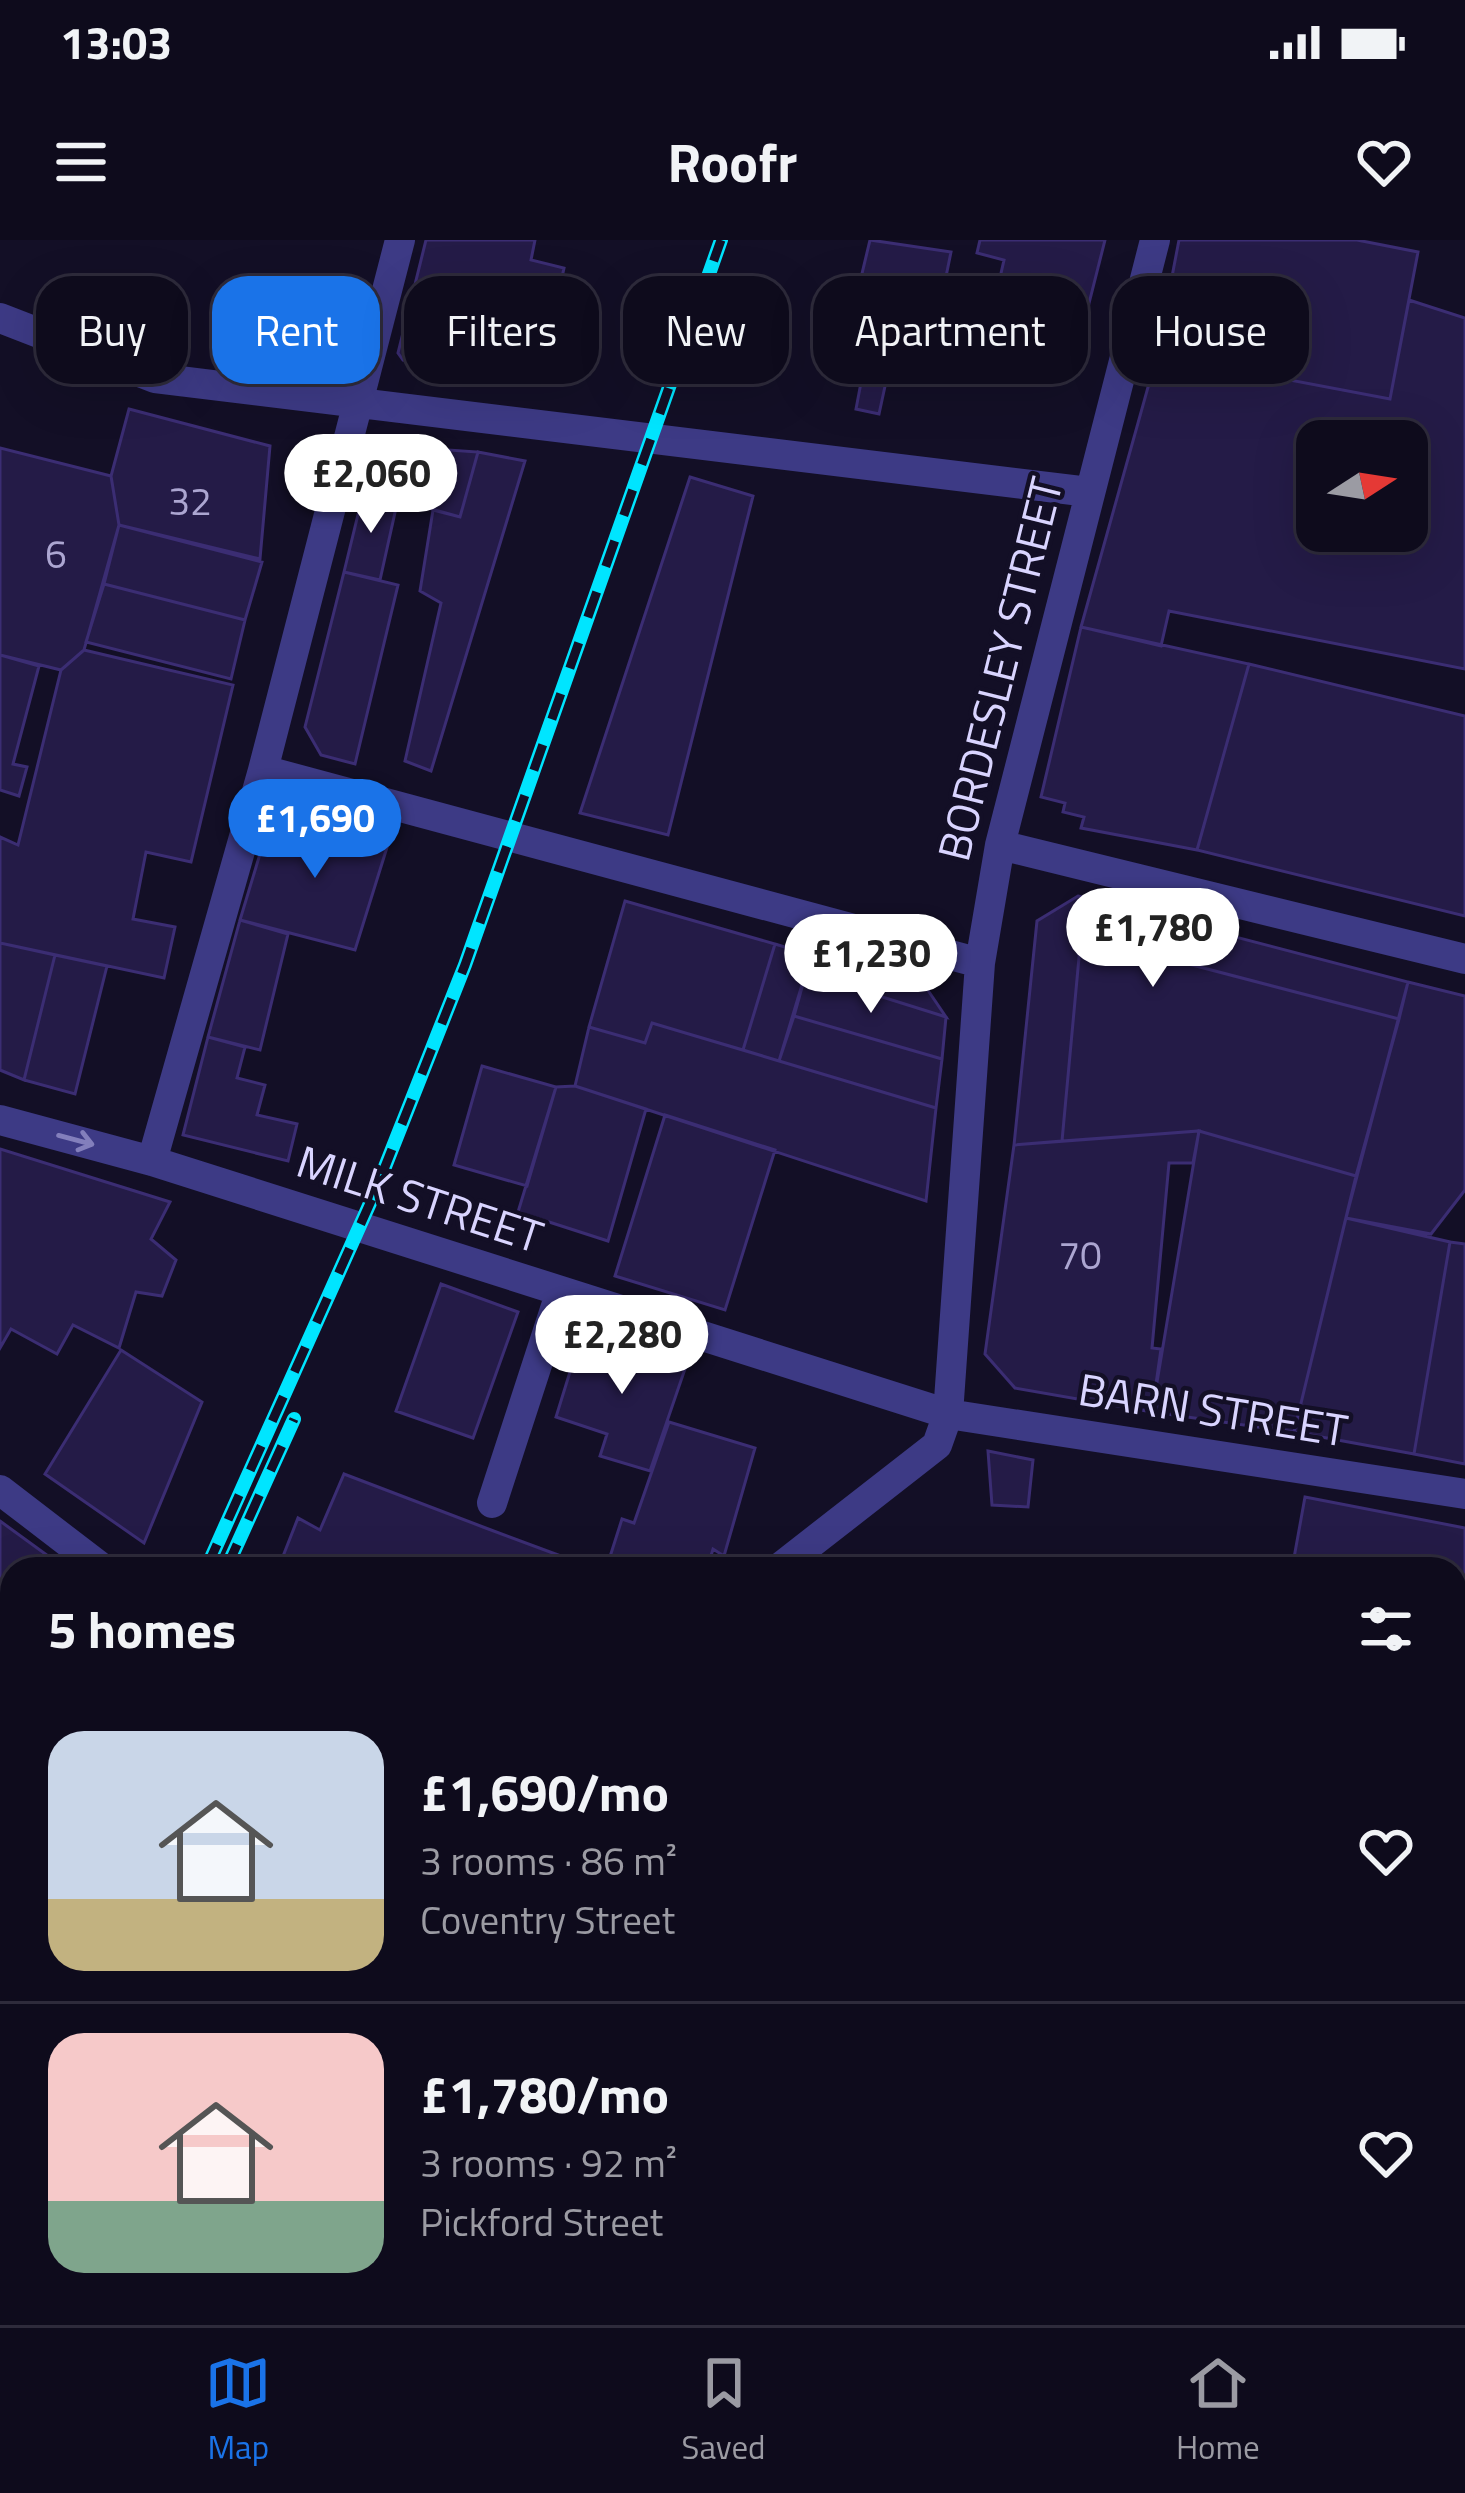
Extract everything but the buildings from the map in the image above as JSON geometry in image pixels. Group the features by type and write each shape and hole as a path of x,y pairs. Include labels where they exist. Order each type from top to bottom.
{"street":[{"path":"152,1161 263,770 400,240"},
{"name":"BORDESLEY STREET","path":"948,1414 980,963 1000,845 1155,240"},
{"path":"0,318 155,378 1089,492"},
{"path":"263,770 980,963"},
{"path":"1000,845 1465,959"},
{"name":"MILK STREET","path":"0,1120 152,1161 948,1414"},
{"path":"492,1503 561,1291"},
{"path":"793,1557 938,1445 948,1414"},
{"name":"BARN STREET","path":"948,1414 1465,1495"},
{"path":"0,1490 87,1557"}],"railway":[{"path":"211,1557 375,1192 465,965 721,240"},
{"path":"231,1557 294,1419"}]}
